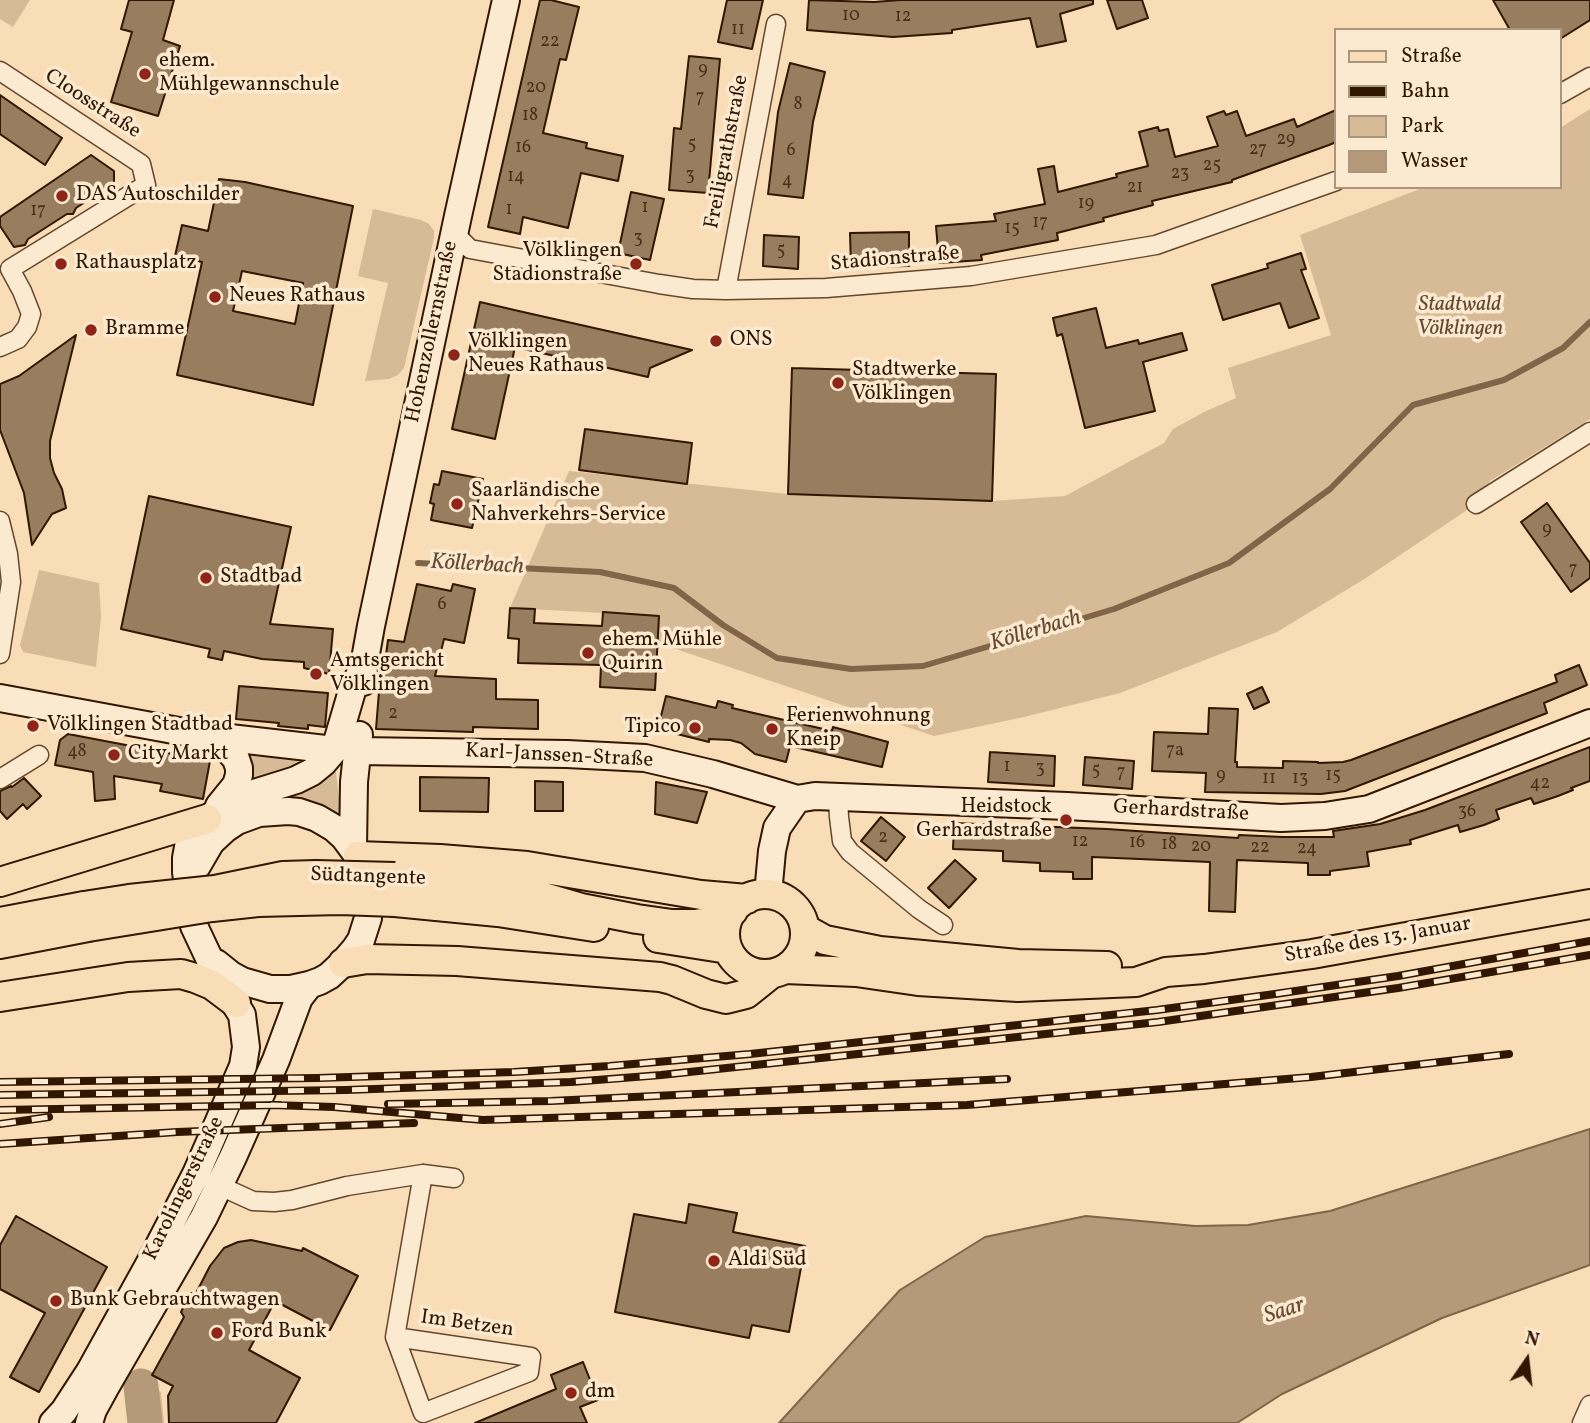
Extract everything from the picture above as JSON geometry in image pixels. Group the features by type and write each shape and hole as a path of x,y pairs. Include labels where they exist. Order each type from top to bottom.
{"main road":[{"name":"Hohenzollernstraße","path":"346,750 352,691 364,665 461,200 506,0"},
{"name":"Karl-Janssen-Straße","path":"0,698 195,734 346,750 645,758 758,786"},
{"name":"Gerhardstraße","path":"758,786 797,799 815,796 1281,818 1325,816 1369,808 1590,723"},
{"path":"0,882 207,818 231,792 239,775 239,768 236,759 223,746 195,734"},
{"path":"343,964 367,959 457,961 660,977 726,999 746,995 792,963 802,949 805,929 794,908 779,897 749,901 527,866 356,852 354,782 348,768 346,750"},
{"name":"Karolingerstraße","path":"53,1423 90,1371 152,1259 196,1174 243,1066 246,1046 242,1015 217,975 194,926 186,858 188,847 207,818 236,799 312,772 346,750"},
{"path":"778,971 757,974 736,961 726,942 726,926 749,901 772,851 777,828 797,799"},
{"name":"Karolingerstraße","path":"190,898 196,868 211,842 237,821 278,810 309,815 334,828 356,852 366,874 369,888 368,918 360,940 343,964 329,976 309,985 281,990 251,985 222,968 202,944"},
{"name":"Südtangente","path":"0,944 129,899 215,890 283,876 316,875 498,912 728,949"},
{"name":"Südtangente","path":"395,890 464,883 516,889 581,908 672,924 695,924 714,920 749,901"},
{"name":"Straße des 13. Januar","path":"805,929 825,940 880,951 1018,964 1135,967 1166,972 1312,954 1590,904"},
{"name":"Südtangente","path":"0,922 86,916"},
{"name":"Straße des 13. Januar","path":"778,971 856,972 918,981 1018,987 1136,982 1166,972"},
{"path":"0,997 128,977 181,974 212,985 236,1003"},
{"name":"Karolingerstraße","path":"89,1423 93,1410 204,1217 276,1060 299,998 309,985"},
{"path":"108,1423 114,1396 112,1376"}],"street":[{"name":"Freiligrathstraße","path":"726,290 776,24"},
{"name":"Cloosstraße","path":"0,71 141,164 146,185 10,269 31,313 27,327 18,339 0,347"},
{"path":"1562,93 1590,77"},
{"name":"Stadionstraße","path":"454,233 470,249 659,284 726,290 826,288 971,276 1156,245 1334,182"},
{"path":"1476,504 1590,432"},
{"path":"0,521 11,582 0,654"},
{"path":"0,779 38,755"},
{"path":"838,797 842,841 850,852 919,909 943,925"},
{"path":"219,1186 253,1201 274,1202 346,1186 423,1174 454,1178"},
{"name":"Im Betzen","path":"395,1337 531,1357 529,1372 423,1413 395,1337 423,1174"},
{"path":"1582,1423 1590,1405"}],"green space":[{"path":"0,0 30,0 13,27 0,19"},
{"name":"Stadtwald Völklingen","path":"1590,109 1590,419 1490,481 1476,504 1366,578 1277,632 1120,693 934,736 658,643 659,616 510,608 569,471 788,494 992,501 1065,496 1164,443 1173,429 1236,398 1228,368 1331,335 1300,235 1420,189 1562,189 1562,127"},
{"path":"373,209 421,220 429,224 434,231 434,238 404,368 389,379 365,381 388,283 358,276"},
{"path":"39,570 99,583 101,617 96,667 23,652 20,645"},
{"path":"245,749 275,754 300,764 250,786 253,773"},
{"path":"333,771 336,772 341,816 279,797"},
{"path":"142,1381 161,1392 164,1423 133,1423 130,1403"}],"water":[{"name":"Saar","path":"1590,1129 1590,1265 1442,1318 1282,1394 1237,1423 779,1423 900,1290 985,1237 1086,1216 1195,1226 1248,1225 1330,1211"}],"building":[{"name":"ehem. Mühlgewannschule","path":"129,0 174,0 163,40 180,46 158,116 111,102 132,32 121,29"},
{"path":"540,0 579,7 566,60 560,59 543,133 587,143 586,148 623,156 618,181 581,173 568,228 523,217 520,234 488,227"},
{"path":"727,0 763,0 752,49 718,42"},
{"path":"809,0 1093,0 1093,4 1060,14 1066,41 1037,47 1030,18 952,30 952,33 893,37 807,30"},
{"path":"1107,0 1142,0 1148,18 1117,29"},
{"path":"1493,0 1590,0 1590,20 1562,38 1562,28 1509,28"},
{"path":"689,56 720,59 708,193 669,190 674,128 681,129"},
{"path":"790,63 825,72 813,122 803,198 768,194 778,112"},
{"path":"0,95 62,138 45,165 0,134"},
{"path":"1224,111 1226,115 1237,111 1246,136 1294,119 1297,127 1334,111 1334,143 1329,145 1232,182 1152,201 1153,205 1057,233 1058,240 981,255 982,260 939,263 936,226 996,221 994,214 1045,204 1038,169 1054,166 1058,192 1117,177 1116,174 1148,166 1139,132 1158,127 1159,131 1168,129 1175,157 1218,146 1207,117"},
{"path":"91,155 114,171 114,183 76,208 73,214 67,214 28,239 25,245 14,247 0,226 0,217"},
{"name":"Neues Rathaus","path":"219,179 245,182 353,206 313,405 177,375 202,262 175,256 182,225 208,231","holes":["242,271 303,283 295,324 233,311"]},
{"path":"631,192 664,199 650,260 618,253"},
{"path":"909,232 909,266 851,267 850,233"},
{"path":"764,235 799,237 798,269 763,266"},
{"path":"1301,253 1306,269 1301,270 1319,318 1289,328 1280,303 1223,320 1212,285 1268,268 1267,264"},
{"path":"480,302 692,350 650,368 648,377 515,347 495,439 452,429"},
{"path":"1096,308 1106,348 1138,340 1139,344 1182,333 1187,350 1143,362 1155,411 1085,428 1062,334 1057,336 1053,318"},
{"path":"76,335 50,441 50,458 66,508 52,514 32,545 24,493 0,430 0,384 19,376"},
{"path":"792,368 996,374 992,501 788,494"},
{"path":"585,429 692,443 687,484 579,470"},
{"path":"442,471 483,479 472,528 431,520 434,504 430,503 434,484 439,485"},
{"name":"Stadtbad","path":"149,496 291,527 270,624 333,629 329,674 304,668 304,662 262,659 224,651 222,660 208,657 210,649 121,629"},
{"path":"1547,503 1590,563 1590,578 1571,592 1521,522"},
{"path":"417,584 451,591 453,584 475,589 464,643 444,639 435,676 496,679 496,699 538,700 538,729 473,727 473,732 376,729 382,654 386,655 388,640 404,642"},
{"name":"ehem. Mühle Quirin","path":"510,608 535,609 534,623 602,626 603,612 659,616 655,690 600,687 601,665 518,663 519,639 508,638"},
{"path":"1579,665 1587,685 1544,703 1547,713 1345,791 1321,794 1205,792 1206,773 1152,771 1154,732 1208,734 1209,708 1238,709 1237,767 1283,768 1283,761 1343,762 1557,682 1555,675"},
{"path":"239,686 328,693 325,727 308,725 308,729 236,719"},
{"path":"1262,687 1269,702 1254,709 1247,694"},
{"path":"666,696 716,708 718,701 733,705 732,708 832,731 833,727 888,742 882,767 790,746 786,762 755,754 741,743 730,740 709,739 709,742 669,732 657,732"},
{"path":"68,734 210,761 203,799 160,791 162,784 114,776 115,799 95,801 93,772 55,765 60,740"},
{"path":"1590,747 1590,781 1534,804 1531,798 1496,810 1499,819 1484,825 1460,832 1458,825 1410,840 1411,844 1367,852 1369,866 1330,871 1330,875 1308,875 1308,863 1237,860 1235,912 1209,911 1210,862 1092,857 1092,879 1073,879 1073,872 1040,871 1040,863 1003,861 1003,851 953,849 954,823 1238,838 1239,835 1334,837 1333,831 1380,824 1425,810"},
{"path":"990,752 1055,756 1054,786 988,782"},
{"path":"1085,757 1134,761 1132,789 1083,785"},
{"path":"420,777 489,778 488,812 420,811"},
{"path":"24,778 41,796 27,809 23,804 7,819 0,811 0,791 12,787"},
{"path":"535,781 563,782 563,811 535,811"},
{"path":"656,782 707,792 697,823 655,814"},
{"path":"881,817 905,837 886,861 861,841"},
{"path":"955,860 976,879 949,908 928,888"},
{"name":"Aldi Süd","path":"689,1204 737,1213 733,1232 805,1246 789,1332 752,1325 749,1338 615,1312 634,1214 686,1223"},
{"name":"Bunk Gebrauchtwagen","path":"16,1216 107,1267 39,1392 10,1377 45,1313 0,1289 0,1245"},
{"name":"Ford Bunk","path":"251,1240 302,1251 303,1248 358,1276 330,1330 275,1301 249,1350 300,1378 276,1423 169,1423 168,1396 173,1386 152,1375 184,1317 181,1312 191,1293 195,1295 210,1266 224,1248"},
{"name":"dm","path":"583,1362 598,1400 580,1407 587,1423 475,1423 556,1389 551,1375"}],"waterway":[{"name":"Köllerbach","path":"418,563 600,572 674,588 723,625 777,658 851,669 923,666 1114,609 1229,563 1330,489 1413,405 1504,380 1563,348 1590,322"},
{"name":"Köllerbach","path":"141,1386 145,1423"}],"railway":[{"path":"0,1082 317,1078 514,1072 750,1054 1157,1010 1398,976 1590,941"},
{"path":"0,1095 346,1090 571,1082 661,1075 1158,1022 1398,988 1590,955"},
{"path":"271,1105 334,1107 483,1120 967,1105 1311,1077 1509,1054"},
{"path":"388,1104 551,1101 1007,1079"},
{"path":"0,1110 280,1105"},
{"path":"0,1124 49,1117"},
{"path":"0,1144 177,1132 414,1123"}],"place":[{"name":"ehem. Mühlgewannschule","path":"145,74"},
{"name":"DAS Autoschilder","path":"62,196"},
{"name":"Rathausplatz","path":"61,264"},
{"name":"Völklingen Stadionstraße","path":"636,264"},
{"name":"Neues Rathaus","path":"215,297"},
{"name":"Bramme","path":"91,330"},
{"name":"ONS","path":"716,341"},
{"name":"Völklingen Neues Rathaus","path":"454,355"},
{"name":"Stadtwerke Völklingen","path":"838,383"},
{"name":"Saarländische Nahverkehrs-Service","path":"457,504"},
{"name":"Stadtbad","path":"206,578"},
{"name":"ehem. Mühle Quirin","path":"588,653"},
{"name":"Amtsgericht Völklingen","path":"316,674"},
{"name":"Völklingen Stadtbad","path":"33,726"},
{"name":"Tipico","path":"695,728"},
{"name":"Ferienwohnung Kneip","path":"772,729"},
{"name":"City Markt","path":"114,755"},
{"name":"Heidstock Gerhardstraße","path":"1066,820"},
{"name":"Aldi Süd","path":"714,1261"},
{"name":"Bunk Gebrauchtwagen","path":"56,1301"},
{"name":"Ford Bunk","path":"217,1333"},
{"name":"dm","path":"571,1393"}]}
